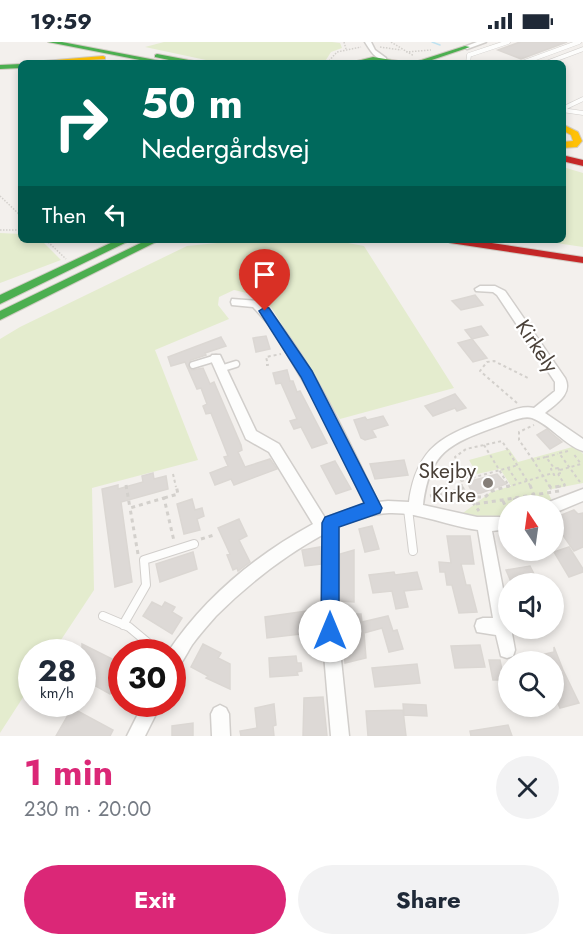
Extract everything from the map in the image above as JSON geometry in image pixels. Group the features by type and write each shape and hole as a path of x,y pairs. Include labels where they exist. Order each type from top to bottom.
{"main road":[{"path":"51,42 150,60"},
{"path":"79,42 178,60"},
{"path":"117,42 145,51 188,60"},
{"path":"365,51 420,60 467,47"},
{"path":"78,60 101,58 121,60"},
{"path":"0,67 18,66"},
{"path":"566,122 583,133"},
{"path":"566,128 575,134 578,141 574,145 566,146"},
{"path":"566,148 583,154"},
{"path":"566,159 583,163"},
{"path":"0,300 120,243"},
{"path":"0,316 149,243"},
{"path":"470,243 583,260"},
{"path":"509,243 583,254"}],"street":[{"path":"467,47 483,42"},
{"name":"Kirkely","path":"411,509 417,483 434,453 446,441 462,433 536,415 560,393 561,381 501,293 495,289 480,289"},
{"path":"236,302 256,304 265,311 293,352 324,406 374,508"},
{"path":"218,363 251,435 274,448 326,524 330,631 340,736"},
{"path":"536,415 583,446"},
{"path":"564,500 581,489"},
{"path":"186,643 207,614 281,551 326,524 353,513 374,508 411,509 498,522"},
{"path":"482,520 498,602"},
{"path":"483,626 498,627"},
{"path":"505,639 507,650"},
{"path":"220,714 221,736"},
{"path":"136,736 146,717"}],"lane":[{"path":"468,60 469,55 508,42"},
{"path":"530,60 579,42"},
{"path":"554,60 583,49"},
{"path":"566,107 583,99"},
{"path":"566,110 583,113"},
{"path":"193,365 236,364"},
{"path":"411,509 413,551"},
{"path":"123,625 146,585 144,560 194,544"},
{"path":"103,616 123,625 142,639"}],"path":[{"path":"344,42 346,49"},
{"path":"392,43 393,56"},
{"path":"392,43 393,56"},
{"path":"329,60 332,55 346,49 420,60"},
{"path":"0,196 18,213"},
{"path":"0,230 18,230"},
{"path":"49,243 67,260"},
{"path":"266,365 268,364 266,357 293,352"},
{"path":"530,379 494,361 486,362 480,371 536,415 519,432 519,440 551,488 565,485"},
{"path":"468,479 455,457 466,449 502,441 536,495 569,490 558,468 554,468 546,457"},
{"path":"484,445 509,486"},
{"path":"469,497 485,496 492,491 582,464 571,450 533,460"},
{"path":"559,453 581,489"},
{"path":"482,520 476,504 463,489 461,481 518,465"},
{"path":"508,468 518,483"},
{"path":"553,473 551,469 554,468"},
{"path":"130,508 178,494 173,474"},
{"path":"126,485 138,553 144,560"},
{"path":"428,496 463,489"},
{"path":"164,498 176,549"},
{"path":"476,504 498,501"},
{"path":"194,544 214,535"}],"green space":[{"path":"164,42 332,42 340,43 342,48 331,52 326,60 206,60 145,47"},
{"path":"566,168 583,173 583,247 556,243 566,243"},
{"path":"0,233 18,234 18,243 44,243 61,260 0,283"},
{"path":"217,243 348,243 364,246 454,388 340,419 271,307 247,293 234,290 219,297 218,305 229,319 155,350 198,460 92,488 94,590 62,639 18,639 18,705 0,733 0,339 20,327 187,246"},
{"path":"576,446 583,454 583,483 547,490 549,495 498,495 498,517 486,519 463,513 491,492 511,486 500,469 477,474 469,460 509,449 518,462"}],"building":[{"path":"520,42 567,42 521,59 498,50"},
{"path":"475,295 483,305 461,310 452,301"},
{"path":"481,326 488,335 472,339 465,330"},
{"path":"266,336 270,349 256,352 253,338"},
{"path":"221,337 226,346 191,360 188,367 192,370 203,368 210,384 214,382 241,445 242,450 238,452 245,467 270,459 277,469 234,485 231,479 215,485 210,473 228,466 224,457 228,456 211,413 206,414 203,406 207,404 201,388 197,389 185,362 171,366 168,357"},
{"path":"472,339 487,358 473,362 458,343"},
{"path":"287,370 290,381 293,381 297,392 300,391 327,443 312,448 301,427 294,429 290,421 297,419 281,383 276,384 273,373"},
{"path":"455,394 466,408 457,411 455,408 433,416 425,406"},
{"path":"383,416 388,425 372,430 376,437 365,440 361,438 354,420"},
{"path":"547,429 562,442 550,449 537,435"},
{"path":"404,460 408,475 375,479 370,464"},
{"path":"335,461 351,489 336,494 321,466"},
{"path":"153,473 154,479 166,476 168,489 121,502 132,582 115,587 102,489 118,485 118,489 143,482 142,476"},
{"name":"Skejby Kirke","path":"497,474 506,484 473,494 467,482"},
{"path":"192,499 195,510 202,508 204,516 197,519 200,530 184,534 177,504"},
{"path":"574,510 578,514 583,513 583,547 574,551 564,537 564,514"},
{"path":"239,519 247,536 239,540 250,562 238,571 237,568 233,570 227,555 230,554 218,528"},
{"path":"372,526 379,549 365,552 359,529"},
{"path":"447,536 470,536 474,564 461,564 466,585 470,585 477,612 459,613 452,585 447,585 445,572 440,572 439,562 451,563"},
{"path":"320,547 321,564 305,566 302,550"},
{"path":"569,547 583,572 569,577 559,561 564,561 564,549"},
{"path":"354,550 354,602 340,601 340,554"},
{"path":"193,552 197,569 160,582 156,564"},
{"path":"530,566 534,573 507,573 506,570"},
{"path":"394,572 395,575 417,572 422,589 404,591 408,607 396,609 392,591 373,593 369,575"},
{"path":"152,602 162,607 165,602 175,607 172,612 182,618 172,634 143,616"},
{"path":"306,611 309,633 267,638 265,617"},
{"path":"349,614 361,614 362,622 388,616 393,631 397,630 403,649 389,652 382,628 364,633 366,658 345,663 343,639 352,639"},
{"path":"203,644 221,653 218,658 230,664 230,689 206,678 208,676 191,667"},
{"path":"480,645 485,667 455,668 451,646"},
{"path":"96,651 108,657 108,693 96,686"},
{"path":"296,656 297,663 301,663 302,671 297,672 298,675 270,677 269,658"},
{"path":"489,660 498,660 498,680 493,680"},
{"path":"417,664 420,683 375,687 372,668"},
{"path":"564,672 579,703 564,707"},
{"path":"323,697 327,736 303,736 304,698"},
{"path":"274,704 276,725 273,726 274,736 241,736 240,731 257,728 255,708"},
{"path":"403,704 426,705 427,716 404,715"},
{"path":"403,710 406,736 368,736 366,711"},
{"path":"67,717 89,717 113,730 110,736 56,736"},
{"path":"193,723 193,736 172,736 172,726"},
{"path":"508,725 512,736 471,736 470,731"}],"waterway":[{"path":"432,42 440,45"}],"traffic: fast":[{"path":"51,42 150,60"},
{"path":"426,60 467,47"},
{"path":"157,56 178,60"},
{"path":"368,60 379,60"},
{"path":"0,67 18,66"},
{"path":"0,300 120,243"},
{"path":"0,316 149,243"}],"traffic: slow":[{"path":"79,60 103,58"},
{"path":"566,128 575,134 578,141 574,145 566,145"}],"traffic: jam":[{"path":"566,159 583,163"},
{"path":"470,243 583,260"}],"place":[{"name":"Skejby Kirke","path":"488,483"}],"route":[{"path":"265,311 307,374 374,508 353,513 331,523 330,631"}]}
